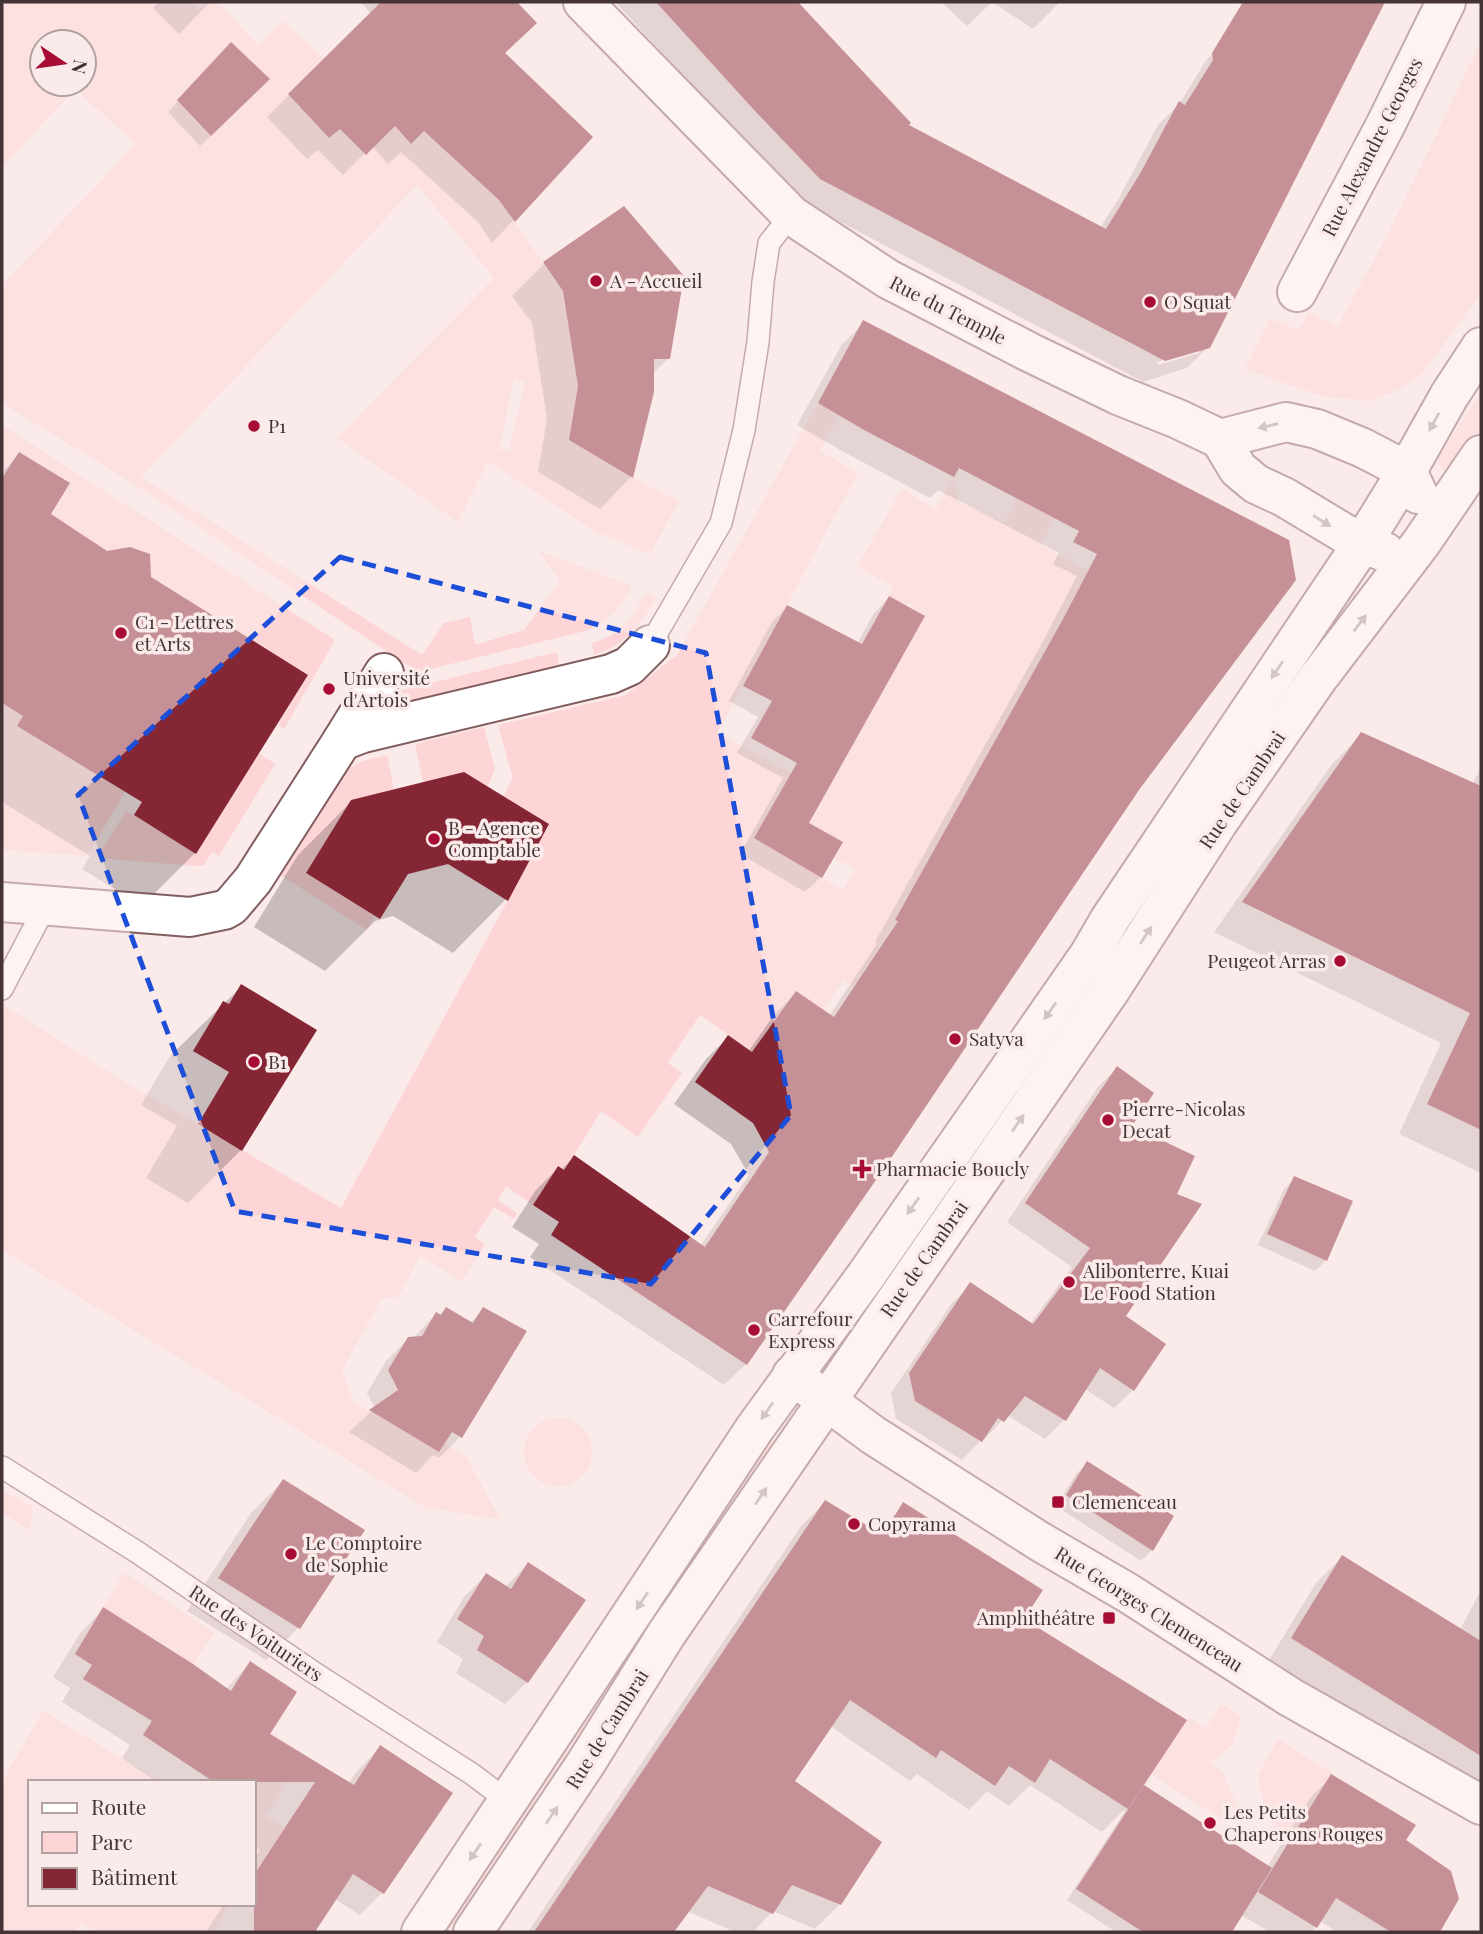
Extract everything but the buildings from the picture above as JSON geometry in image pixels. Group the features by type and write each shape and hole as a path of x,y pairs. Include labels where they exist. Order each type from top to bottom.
{"main road":[{"name":"Rue du Temple","path":"583,2 790,215 900,286 1031,354 1220,439"},
{"name":"Rue Alexandre Georges","path":"1297,292 1385,126 1446,2"},
{"name":"Rue de Cambrai","path":"421,1932 755,1428 1089,955 1110,919 1362,544 1407,471 1448,396 1481,347"},
{"path":"1286,422 1317,429 1363,448 1407,471 1423,506 1421,543 1384,552 1362,544 1284,497 1256,484 1238,469 1220,439 1286,422"},
{"name":"Rue de Cambrai","path":"472,1932 586,1763 667,1633 1111,989 1219,821 1331,661 1421,543 1481,455"},
{"path":"342,741 372,730 611,674 629,666 650,645"},
{"path":"2,902 190,917 231,906 253,880 384,673"},
{"name":"Rue Georges Clemenceau","path":"792,1375 873,1435 1028,1534 1128,1593 1290,1697 1481,1804"}],"lane":[{"path":"650,645 721,523 744,430 758,342 769,243 790,215"},
{"path":"2,989 46,905"},
{"name":"Rue des Voituriers","path":"2,1467 136,1552 313,1672 472,1774 509,1802"}],"highlighted area":[{"path":"340,557 706,653 791,1115 651,1284 235,1211 78,795"}],"green space":[{"path":"2,2 190,2 199,10 206,2 218,2 258,45 283,21 330,65 292,99 329,138 340,129 366,155 395,126 411,144 449,107 448,153 499,200 563,291 578,386 633,478 679,501 650,554 594,531 488,461 458,522 337,438 494,278 417,185 141,477 422,655 444,623 470,617 475,645 524,630 560,581 539,551 632,586 610,617 589,630 418,672 134,484 2,403 2,285 136,144 85,98 98,98 98,28 28,28 28,98 67,98 2,167","holes":["205,70 270,79 211,136 177,100","514,379 525,382 509,451 499,449"]},
{"path":"1481,42 1481,293 1422,374 1400,389 1370,401 1322,396 1245,369 1270,319 1298,330 1309,313 1337,327 1386,238"},
{"path":"1481,392 1481,434 1457,464 1445,474 1437,460"},
{"path":"818,403 839,415 820,451 858,473 717,733 791,773 755,838 843,890 856,869 834,858 809,823 921,623 911,603 905,605 889,596 893,586 857,567 902,489 936,509 954,477 959,503 1004,522 1022,491 1059,510 1041,545 1089,571 896,920 855,987 844,980 823,1010 796,991 752,1052 700,1015 668,1063 682,1073 638,1137 601,1111 565,1170 557,1166 533,1205 506,1186 498,1200 517,1213 514,1219 494,1207 475,1237 485,1244 462,1281 420,1256 398,1297 382,1298 342,1370 353,1401 439,1452 445,1444 466,1457 501,1520 425,1507 2,1250 2,1013 5,1006 115,1076 341,1208 549,824 503,796 513,778 498,725 626,695 677,655"},
{"path":"2,425 335,640 284,729 278,725 308,675 148,575 147,554 143,551 131,548 115,556 74,530 13,575 70,484 20,452 6,472 2,470"},
{"path":"646,593 656,598 638,626 615,646 594,655 592,643 612,635 625,625"},
{"path":"557,652 559,667 398,707 395,692"},
{"path":"2,706 23,716 17,726 125,792 87,856 2,850"},
{"path":"484,727 495,769 488,786 478,781 423,782 415,744"},
{"path":"259,753 275,764 219,856 212,852 204,865 196,866 97,858 126,811 196,853"},
{"path":"387,755 394,790 360,809 343,813 306,873 375,916 367,930 277,873 341,772 363,761"},
{"path":"551,1418 565,1418 577,1423 587,1433 592,1452 587,1471 577,1481 565,1486 551,1486 539,1481 529,1471 524,1459 524,1445 529,1433 539,1423"},
{"path":"772,1439 776,1454 448,1932 435,1932 764,1442"},
{"path":"2,1491 33,1507 30,1530 2,1513"},
{"path":"124,1573 214,1633 193,1664 103,1607"},
{"path":"224,1702 304,1754 266,1816 285,1828 256,1872 256,1780 253,1780"},
{"path":"1221,1704 1241,1716 1233,1744 1210,1763 1222,1771 1239,1811 1227,1823 1151,1774 1189,1717 1206,1728"},
{"path":"43,1711 158,1780 28,1780 28,1906 230,1906 212,1932 97,1932 81,1922 75,1932 2,1932 2,1782"},
{"path":"1278,1739 1332,1773 1292,1837 1274,1825 1264,1806 1258,1775"}],"place":[{"name":"A - Accueil","path":"596,281"},
{"name":"O Squat","path":"1150,302"},
{"name":"P1","path":"254,426"},
{"name":"C1 - Lettres et Arts","path":"121,633"},
{"name":"Université d'Artois","path":"329,689"},
{"name":"B - Agence Comptable","path":"434,839"},
{"name":"Peugeot Arras","path":"1340,961"},
{"name":"Satyva","path":"955,1039"},
{"name":"B1","path":"254,1062"},
{"name":"Pierre-Nicolas Decat","path":"1108,1120"},
{"name":"Pharmacie Boucly","path":"862,1169"},
{"name":"Alibonterre, Kuai Le Food Station","path":"1069,1282"},
{"name":"Carrefour Express","path":"754,1330"},
{"name":"Clemenceau","path":"1058,1502"},
{"name":"Copyrama","path":"854,1524"},
{"name":"Le Comptoire de Sophie","path":"291,1554"},
{"name":"Amphithéâtre","path":"1109,1618"},
{"name":"Les Petits Chaperons Rouges","path":"1210,1823"}]}
